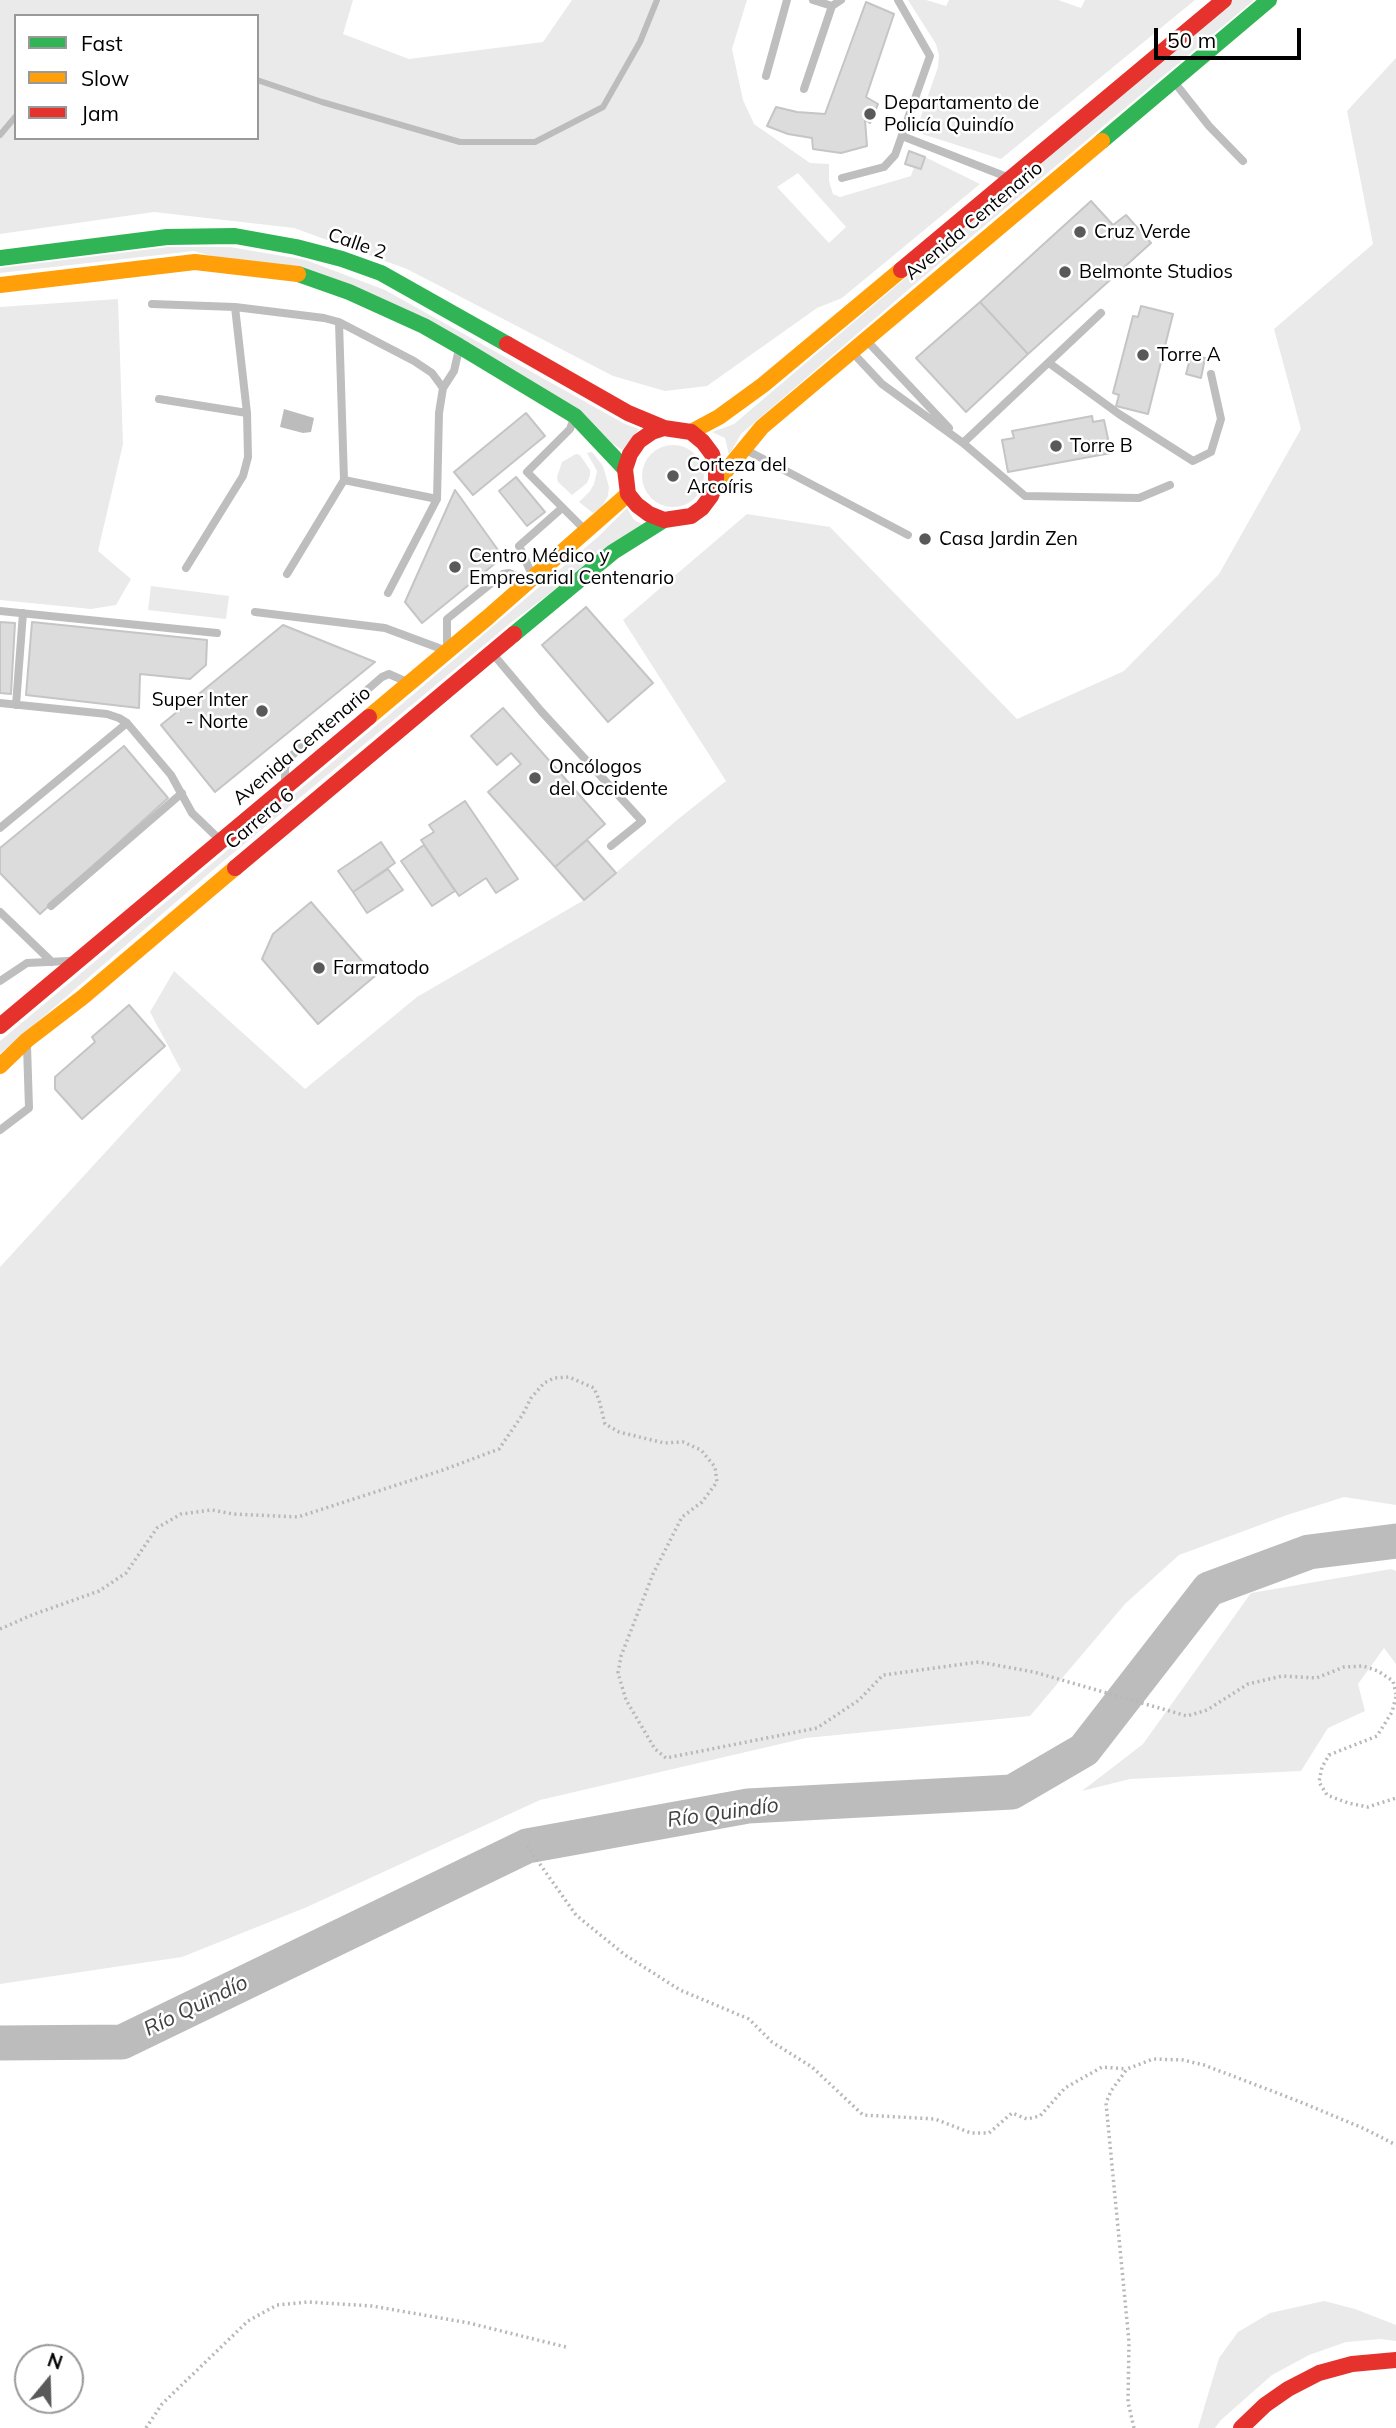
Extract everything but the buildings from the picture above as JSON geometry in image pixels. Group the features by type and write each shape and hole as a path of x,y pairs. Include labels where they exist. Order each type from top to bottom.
{"main road":[{"name":"Avenida Centenario","path":"691,432 719,417 763,385 1224,0"},
{"name":"Avenida Centenario","path":"716,484 762,427 1269,0"},
{"name":"Calle 2","path":"0,258 167,237 234,236 296,247 381,273 628,413 664,428"},
{"path":"0,285 195,262 291,272 349,292 424,326 459,346 575,416 625,469"},
{"path":"664,428 691,432 712,454 716,468 716,484 711,496 702,508 691,516 664,520 649,514 628,494 625,469 630,454 639,441 652,432 664,428"},
{"name":"Avenida Centenario","path":"0,1026 447,652 628,494"},
{"name":"Carrera 6","path":"0,1066 27,1040 83,997 547,605 613,552 664,520"},
{"path":"1241,2428 1265,2405 1288,2389 1319,2374 1352,2364 1396,2360"}],"lane":[{"path":"766,76 787,0"},
{"path":"813,0 832,6"},
{"path":"804,89 832,6 841,0"},
{"path":"842,178 884,167 895,155 930,56 898,0"},
{"path":"1173,81 1209,126 1243,161"},
{"path":"902,136 1011,179"},
{"path":"152,304 236,307 339,322 414,361 432,373 443,388"},
{"path":"186,568 243,475 248,457 247,413 236,307"},
{"path":"963,443 1101,313"},
{"path":"287,574 344,480 339,322"},
{"path":"865,340 963,443"},
{"path":"387,593 437,499 439,413 443,388 454,372 459,346"},
{"path":"851,351 882,384 963,443 1025,496 1139,498 1170,485"},
{"path":"1049,363 1119,414 1193,461 1211,452 1221,419 1212,374"},
{"path":"159,399 247,413"},
{"path":"575,416 570,429 527,472 587,532"},
{"path":"743,449 908,535"},
{"path":"344,480 437,499"},
{"path":"531,579 519,546 562,508"},
{"path":"255,612 385,628 447,652 447,619 503,574 531,579"},
{"path":"0,611 217,634"},
{"path":"16,705 23,613"},
{"path":"493,653 541,711 642,821 611,846"},
{"path":"285,787 285,768 290,757 382,677 389,674 410,683"},
{"path":"0,703 107,714 119,718 127,723 171,775 192,813 221,841"},
{"path":"0,828 127,723"},
{"path":"51,906 182,793"},
{"path":"0,912 52,962"},
{"path":"0,981 27,962 78,960"},
{"path":"0,1130 29,1108 27,1040"}],"path":[{"path":"0,1629 99,1591 126,1573 157,1528 181,1514 212,1510 233,1514 298,1517 499,1449 531,1398 544,1383 554,1378 569,1377 594,1388 605,1423 620,1432 664,1443 683,1442 701,1450 715,1467 717,1482 702,1502 682,1517 653,1574 621,1656 618,1673 626,1700 655,1749 666,1758 817,1728 859,1700 883,1675 978,1662 1034,1672 1187,1716 1207,1710 1248,1684 1282,1676 1316,1678 1344,1667 1363,1666 1378,1671 1393,1681 1396,1695 1392,1712 1377,1736 1329,1755 1322,1767 1319,1782 1327,1795 1348,1803 1368,1807 1396,1798"},
{"path":"527,1846 576,1915 625,1955 680,1990 748,2019 772,2042 812,2067 863,2115 935,2119 971,2133 989,2133 1012,2113 1027,2119 1040,2116 1065,2088 1102,2067 1127,2069 1153,2059 1183,2060 1203,2065 1332,2115 1396,2145"},
{"path":"1127,2069 1106,2103 1129,2342 1128,2402 1134,2428"},
{"path":"146,2428 162,2404 248,2321 277,2305 309,2302 372,2306 469,2323 566,2347"}],"shaded area":[{"path":"0,0 353,0 343,34 409,59 543,42 572,0 747,0 732,49 743,100 754,124 810,163 829,164 829,181 833,194 840,197 911,176 914,167 921,169 925,157 980,184 842,298 817,308 707,386 665,391 613,376 407,269 294,228 154,212 0,234","holes":["798,173 846,227 829,243 777,187"]},
{"path":"908,0 926,0 946,6 949,0 1058,0 1081,8 1085,0 1195,0 1001,159 922,134 920,119 938,67 939,55 936,44"},
{"path":"1232,0 1254,0 915,284 741,434 729,455 725,438 712,432 734,424"},
{"path":"1396,58 1396,1505 1344,1497 1179,1555 1125,1604 1030,1716 806,1738 540,1800 307,1907 182,1957 0,1984 0,1267 181,1070 150,1012 174,971 305,1089 417,997 584,900 726,781 623,620 747,514 830,527 1017,719 1124,671 1219,574 1301,429 1274,329 1373,244 1347,111"},
{"path":"168,247 230,247 306,260 385,290 625,424 639,429 622,450 422,316 194,251 0,273 0,268"},
{"path":"118,299 123,444 98,551 131,579 116,605 91,609 0,600 0,307"},
{"path":"284,409 314,418 311,432 303,433 280,427"},
{"path":"673,445 685,447 695,454 702,464 702,488 695,498 685,505 673,507 661,505 651,498 644,488 642,476 644,464 651,454 661,447"},
{"path":"592,452 603,466 609,487 608,496 601,508 593,513 579,502 594,484 597,471 587,453"},
{"path":"576,454 580,455 590,470 590,475 587,483 572,495 558,482 557,477 562,462"},
{"path":"627,508 634,520 642,524 513,621 220,864 0,1054 0,1041 409,698 599,536"},
{"path":"151,586 229,596 226,619 148,610"},
{"path":"1391,1569 1396,1571 1396,1664 1384,1648 1358,1684 1365,1711 1328,1728 1301,1771 1130,1779 1082,1791 1143,1744 1251,1593"},
{"path":"1324,2301 1355,2309 1396,2325 1396,2341 1381,2339 1346,2342 1309,2355 1272,2375 1215,2428 1198,2428 1219,2358 1238,2332 1270,2313"}],"waterway":[{"path":"259,81 460,142 535,142 603,107 640,42 657,0"},
{"path":"0,135 14,118"},
{"name":"Río Quindío","path":"0,2043 122,2042 527,1846 748,1806 1012,1792 1084,1750 1209,1589 1309,1552 1396,1541"}],"traffic: fast":[{"path":"1102,141 1269,0"},
{"path":"0,258 167,237 235,236 296,247 381,273 507,344"},
{"path":"298,274 349,292 424,326 459,346 575,416 625,469"},
{"path":"514,634 613,552 664,520"}],"traffic: slow":[{"path":"716,483 762,427 1102,141"},
{"path":"0,285 195,262 298,274"},
{"path":"691,432 719,417 763,385 901,270"},
{"path":"369,717 628,494"},
{"path":"0,1066 27,1040 83,997 235,868"}],"traffic: jam":[{"path":"901,270 1224,0"},
{"path":"507,344 628,413 664,428 691,432 703,442 712,454 716,483 702,508 691,516 664,520 649,514 628,494 625,469 630,454 639,441 664,428"},
{"path":"235,868 514,634"},
{"path":"0,1026 369,717"},
{"path":"1241,2428 1265,2405 1319,2373 1352,2364 1396,2360"}],"place":[{"name":"Departamento de Policía Quindío","path":"870,114"},
{"name":"Cruz Verde","path":"1080,232"},
{"name":"Belmonte Studios","path":"1065,272"},
{"name":"Torre A","path":"1143,355"},
{"name":"Torre B","path":"1056,446"},
{"name":"Corteza del Arcoíris","path":"673,476"},
{"name":"Casa Jardin Zen","path":"925,539"},
{"name":"Centro Médico y Empresarial Centenario","path":"455,567"},
{"name":"Super Inter - Norte","path":"262,711"},
{"name":"Oncólogos del Occidente","path":"535,778"},
{"name":"Farmatodo","path":"319,968"}]}
